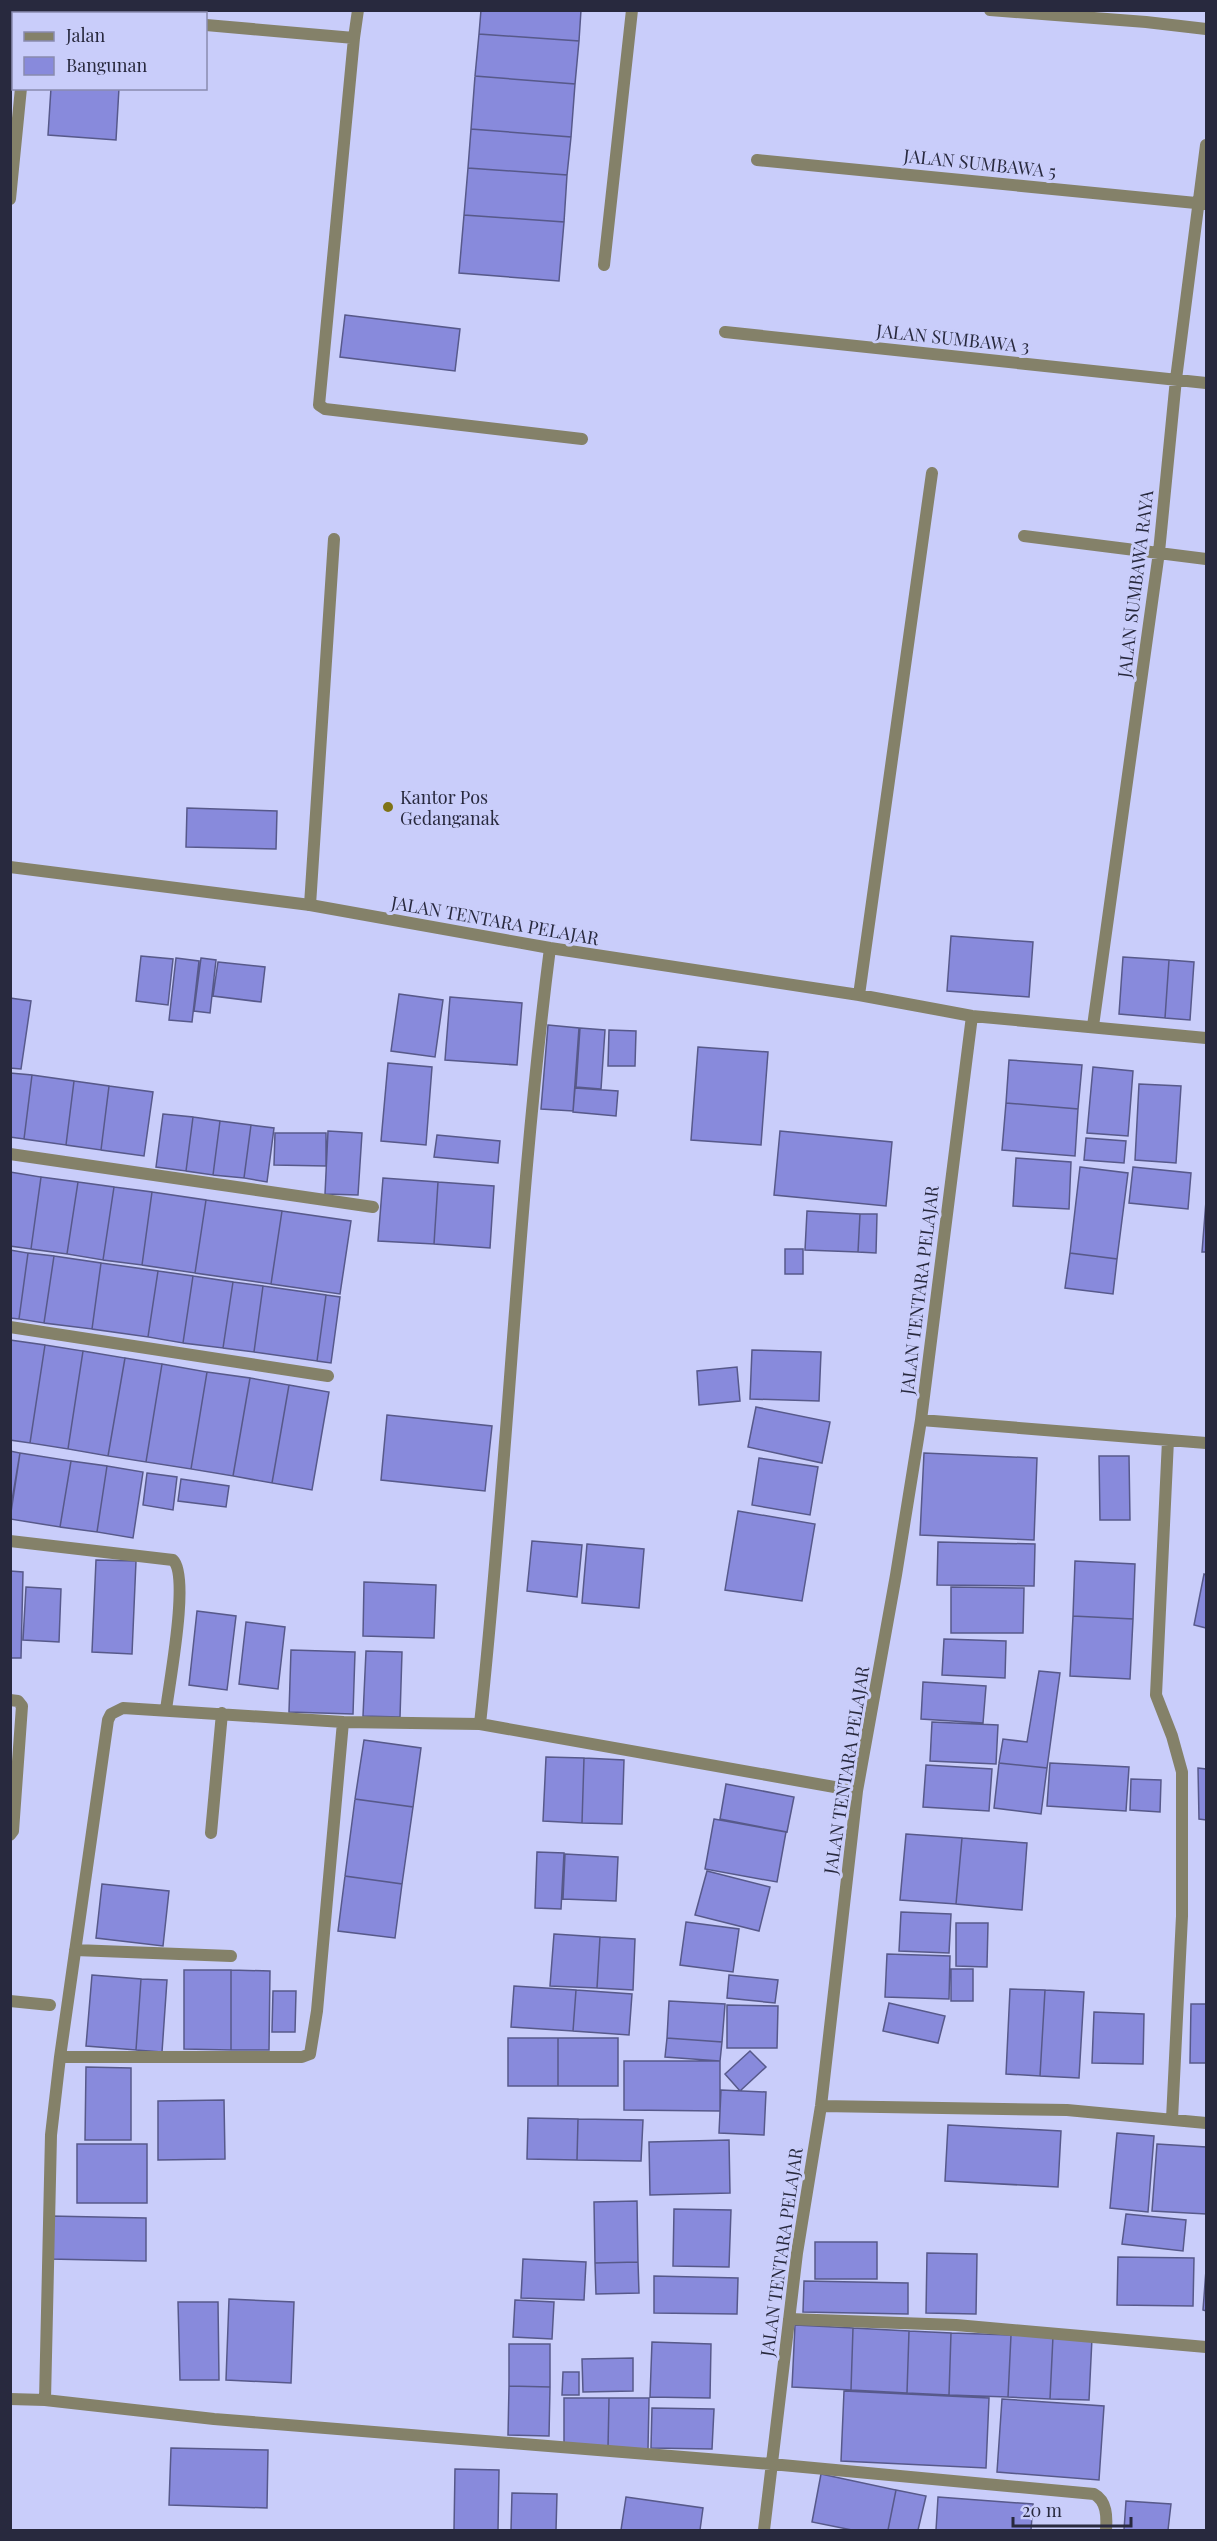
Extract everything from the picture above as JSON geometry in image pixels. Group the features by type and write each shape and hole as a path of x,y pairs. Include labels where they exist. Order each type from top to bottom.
{"street":[{"path":"358,10 320,405 325,409 582,440"},
{"path":"604,265 632,10"},
{"path":"990,10 1206,29"},
{"path":"207,25 354,38"},
{"path":"10,199 13,134 21,90"},
{"name":"JALAN SUMBAWA RAYA","path":"1093,1026 1159,552 1176,379 1203,203 1206,145"},
{"name":"JALAN SUMBAWA 5","path":"757,160 1203,203"},
{"name":"JALAN SUMBAWA 3","path":"725,332 1206,383"},
{"path":"859,995 932,473"},
{"path":"1024,536 1206,559"},
{"path":"310,905 334,539"},
{"name":"JALAN TENTARA PELAJAR","path":"10,867 310,905 550,948 859,995 972,1016 1206,1038"},
{"path":"480,1724 500,1524 525,1175 550,948"},
{"name":"JALAN TENTARA PELAJAR","path":"764,2530 796,2253 821,2106 857,1791 921,1420 972,1016"},
{"path":"10,1154 373,1207"},
{"path":"10,1327 328,1376"},
{"path":"921,1420 1206,1443"},
{"path":"1168,1440 1156,1695 1173,1736 1182,1773 1182,1916 1173,2119"},
{"path":"10,1542 173,1560 177,1564 180,1585 178,1615 166,1710"},
{"path":"10,1700 18,1701 22,1707 13,1831 10,1835"},
{"path":"45,2400 51,2134 109,1717 123,1708 343,1722 480,1724 857,1791"},
{"path":"211,1833 222,1713"},
{"path":"60,2057 302,2057 310,2054 318,2011 343,1722"},
{"path":"75,1950 231,1956"},
{"path":"10,2001 50,2005"},
{"path":"821,2106 1067,2110 1206,2123"},
{"path":"789,2319 956,2325 1206,2347"},
{"path":"10,2399 45,2400 226,2420 771,2464 1094,2494 1100,2497 1105,2506 1106,2530"}],"building":[{"path":"481,10 581,10 579,41 479,34"},
{"path":"479,34 579,41 575,84 475,76"},
{"path":"475,76 575,84 571,137 471,129"},
{"path":"51,90 119,90 116,140 48,135"},
{"path":"471,129 571,137 567,175 468,168"},
{"path":"468,168 567,175 564,222 464,215"},
{"path":"464,215 564,222 559,281 459,273"},
{"path":"345,315 460,329 455,371 340,357"},
{"path":"187,808 277,811 276,849 186,847"},
{"path":"951,936 1033,942 1029,997 947,991"},
{"path":"141,956 173,959 168,1005 136,1001"},
{"path":"1123,957 1169,960 1165,1018 1119,1014"},
{"path":"176,958 199,961 192,1022 169,1020"},
{"path":"201,958 216,960 210,1013 194,1011"},
{"path":"1169,960 1194,962 1190,1020 1165,1018"},
{"path":"218,962 265,967 261,1002 213,996"},
{"path":"399,994 443,1000 435,1057 391,1051"},
{"path":"450,997 522,1003 517,1065 445,1060"},
{"path":"10,998 31,1001 21,1069 10,1068"},
{"path":"548,1025 579,1028 573,1111 541,1109"},
{"path":"580,1028 605,1030 601,1089 576,1087"},
{"path":"609,1030 636,1031 635,1066 608,1066"},
{"path":"698,1047 768,1052 761,1145 691,1140"},
{"path":"1009,1060 1082,1065 1078,1109 1006,1103"},
{"path":"388,1063 432,1067 426,1145 381,1141"},
{"path":"1093,1067 1133,1071 1128,1136 1087,1133"},
{"path":"10,1073 32,1075 24,1139 10,1137"},
{"path":"32,1075 74,1081 66,1145 24,1139"},
{"path":"74,1081 109,1086 101,1150 66,1145"},
{"path":"1139,1084 1181,1086 1176,1163 1135,1160"},
{"path":"109,1086 153,1092 144,1156 101,1150"},
{"path":"575,1088 618,1091 616,1116 573,1112"},
{"path":"1006,1103 1078,1109 1075,1156 1002,1150"},
{"path":"163,1114 193,1117 186,1171 156,1167"},
{"path":"193,1117 220,1121 213,1175 186,1171"},
{"path":"220,1121 251,1125 244,1178 213,1175"},
{"path":"251,1125 274,1128 267,1182 244,1178"},
{"path":"328,1131 362,1133 358,1195 325,1194"},
{"path":"780,1131 892,1142 886,1206 774,1195"},
{"path":"275,1133 326,1133 326,1166 274,1165"},
{"path":"437,1135 500,1141 498,1163 434,1157"},
{"path":"1086,1138 1126,1141 1124,1163 1084,1160"},
{"path":"1016,1158 1071,1162 1069,1209 1013,1206"},
{"path":"1080,1167 1128,1173 1117,1259 1070,1253"},
{"path":"1133,1167 1191,1173 1188,1209 1129,1203"},
{"path":"10,1172 41,1177 31,1249 10,1246"},
{"path":"41,1177 78,1182 67,1254 31,1249"},
{"path":"383,1178 438,1182 434,1244 378,1241"},
{"path":"78,1182 114,1187 103,1260 67,1254"},
{"path":"438,1182 494,1186 490,1248 434,1244"},
{"path":"114,1187 152,1192 142,1265 103,1260"},
{"path":"152,1192 206,1200 195,1273 142,1265"},
{"path":"206,1200 282,1211 271,1284 195,1273"},
{"path":"1206,1201 1206,1252 1202,1252"},
{"path":"282,1211 351,1221 340,1294 271,1284"},
{"path":"807,1211 860,1214 858,1252 805,1250"},
{"path":"860,1214 877,1214 876,1253 858,1252"},
{"path":"785,1249 803,1249 803,1274 785,1274"},
{"path":"10,1250 28,1253 19,1319 10,1318"},
{"path":"28,1253 54,1256 44,1323 19,1319"},
{"path":"1070,1253 1117,1259 1113,1294 1065,1288"},
{"path":"54,1256 101,1263 92,1329 44,1323"},
{"path":"101,1263 158,1271 148,1337 92,1329"},
{"path":"158,1271 193,1276 183,1343 148,1337"},
{"path":"193,1276 233,1282 223,1348 183,1343"},
{"path":"233,1282 263,1286 254,1352 223,1348"},
{"path":"263,1286 326,1295 317,1361 254,1352"},
{"path":"326,1295 340,1297 331,1363 317,1361"},
{"path":"10,1340 45,1345 30,1443 10,1440"},
{"path":"45,1345 83,1351 68,1449 30,1443"},
{"path":"752,1350 821,1352 819,1401 750,1399"},
{"path":"83,1351 125,1358 108,1456 68,1449"},
{"path":"125,1358 162,1364 146,1462 108,1456"},
{"path":"162,1364 207,1372 191,1469 146,1462"},
{"path":"737,1367 740,1401 699,1405 697,1371"},
{"path":"207,1372 250,1378 233,1476 191,1469"},
{"path":"250,1378 289,1385 272,1483 233,1476"},
{"path":"289,1385 329,1392 312,1490 272,1483"},
{"path":"756,1407 830,1422 822,1463 748,1447"},
{"path":"387,1415 492,1426 485,1491 381,1480"},
{"path":"10,1451 20,1453 10,1512"},
{"path":"20,1453 71,1461 60,1527 10,1519"},
{"path":"924,1453 1037,1458 1034,1540 920,1535"},
{"path":"1099,1456 1129,1456 1130,1520 1100,1520"},
{"path":"759,1458 818,1467 810,1515 752,1505"},
{"path":"71,1461 107,1466 97,1532 60,1527"},
{"path":"107,1466 143,1472 133,1538 97,1532"},
{"path":"147,1473 177,1477 173,1510 143,1505"},
{"path":"181,1479 229,1486 226,1507 178,1501"},
{"path":"738,1511 815,1524 802,1601 725,1590"},
{"path":"532,1541 582,1545 577,1597 527,1591"},
{"path":"938,1542 1035,1544 1034,1586 937,1585"},
{"path":"587,1544 644,1549 639,1608 582,1603"},
{"path":"96,1560 136,1561 132,1654 92,1652"},
{"path":"1075,1561 1135,1564 1133,1619 1073,1616"},
{"path":"10,1571 23,1572 21,1658 10,1658"},
{"path":"1204,1574 1206,1575 1206,1628 1194,1625"},
{"path":"364,1582 436,1585 434,1638 363,1636"},
{"path":"26,1587 61,1589 59,1642 23,1640"},
{"path":"951,1587 1024,1588 1023,1633 951,1633"},
{"path":"197,1611 236,1616 227,1690 189,1685"},
{"path":"1073,1616 1133,1619 1130,1679 1070,1676"},
{"path":"246,1622 285,1627 278,1689 239,1684"},
{"path":"944,1639 1006,1641 1005,1678 942,1675"},
{"path":"291,1650 355,1652 353,1714 289,1712"},
{"path":"366,1651 402,1652 400,1717 363,1716"},
{"path":"1039,1671 1060,1673 1047,1768 999,1763 1003,1739 1027,1742"},
{"path":"923,1682 986,1686 983,1723 921,1719"},
{"path":"932,1722 998,1725 996,1764 930,1761"},
{"path":"364,1740 421,1748 413,1807 355,1799"},
{"path":"546,1757 584,1758 582,1823 543,1821"},
{"path":"584,1758 624,1760 622,1824 582,1823"},
{"path":"999,1763 1047,1768 1041,1814 994,1808"},
{"path":"1050,1763 1129,1767 1126,1811 1047,1806"},
{"path":"926,1765 992,1769 989,1811 923,1807"},
{"path":"1198,1768 1206,1769 1206,1820 1199,1819"},
{"path":"1131,1779 1161,1780 1160,1812 1130,1810"},
{"path":"726,1784 794,1797 787,1832 720,1819"},
{"path":"355,1799 413,1807 402,1884 345,1876"},
{"path":"714,1819 786,1832 777,1882 705,1869"},
{"path":"906,1834 962,1838 956,1904 900,1900"},
{"path":"962,1838 1027,1843 1022,1910 956,1904"},
{"path":"537,1852 564,1853 561,1909 535,1908"},
{"path":"565,1854 618,1857 616,1901 563,1899"},
{"path":"707,1871 770,1887 759,1931 695,1915"},
{"path":"345,1876 402,1884 395,1938 338,1931"},
{"path":"102,1884 169,1891 163,1946 96,1938"},
{"path":"901,1912 951,1914 949,1953 899,1951"},
{"path":"686,1922 739,1929 733,1972 680,1965"},
{"path":"956,1923 988,1923 987,1967 956,1966"},
{"path":"554,1934 600,1937 597,1988 550,1986"},
{"path":"600,1937 635,1939 633,1990 597,1988"},
{"path":"887,1954 950,1956 949,1999 885,1997"},
{"path":"951,1969 973,1969 973,2001 951,2001"},
{"path":"184,1970 231,1970 231,2050 184,2049"},
{"path":"231,1970 270,1971 269,2050 231,2050"},
{"path":"92,1975 141,1979 136,2050 86,2046"},
{"path":"729,1975 778,1980 775,2003 727,1998"},
{"path":"141,1979 167,1980 162,2052 136,2050"},
{"path":"514,1986 576,1990 573,2031 511,2027"},
{"path":"1010,1989 1045,1990 1040,2076 1006,2074"},
{"path":"576,1990 632,1994 629,2035 573,2031"},
{"path":"1045,1990 1084,1992 1079,2078 1040,2076"},
{"path":"273,1991 296,1991 295,2032 272,2032"},
{"path":"669,2001 725,2004 722,2042 667,2038"},
{"path":"889,2003 945,2016 938,2043 883,2031"},
{"path":"1191,2004 1206,2004 1206,2063 1190,2063"},
{"path":"727,2005 778,2006 777,2048 727,2048"},
{"path":"1094,2012 1144,2014 1143,2064 1092,2063"},
{"path":"508,2038 558,2038 558,2086 508,2086"},
{"path":"558,2038 618,2038 618,2086 558,2086"},
{"path":"667,2038 722,2042 720,2061 665,2057"},
{"path":"750,2051 766,2067 740,2091 725,2074"},
{"path":"624,2061 720,2061 720,2111 624,2110"},
{"path":"86,2067 131,2068 131,2140 85,2140"},
{"path":"721,2090 766,2092 764,2135 719,2133"},
{"path":"224,2100 225,2159 158,2160 158,2101"},
{"path":"528,2118 578,2119 577,2160 527,2159"},
{"path":"578,2119 643,2120 641,2161 577,2160"},
{"path":"948,2125 1061,2131 1058,2187 945,2181"},
{"path":"1117,2133 1154,2136 1148,2212 1110,2208"},
{"path":"729,2140 730,2193 650,2195 649,2142"},
{"path":"77,2144 147,2144 147,2203 77,2203"},
{"path":"1157,2144 1206,2147 1206,2214 1152,2211"},
{"path":"637,2201 638,2262 595,2263 594,2202"},
{"path":"674,2209 731,2210 729,2267 673,2266"},
{"path":"1126,2214 1186,2220 1183,2251 1122,2244"},
{"path":"50,2216 146,2218 146,2261 49,2259"},
{"path":"815,2242 877,2242 877,2279 815,2279"},
{"path":"927,2253 977,2254 976,2314 926,2313"},
{"path":"1118,2257 1194,2258 1193,2306 1117,2305"},
{"path":"523,2259 586,2262 584,2300 521,2298"},
{"path":"638,2262 639,2293 596,2294 595,2263"},
{"path":"1206,2270 1206,2311 1203,2310"},
{"path":"654,2276 738,2278 737,2314 654,2313"},
{"path":"804,2281 908,2283 908,2314 803,2312"},
{"path":"229,2299 294,2302 291,2383 226,2380"},
{"path":"515,2300 554,2302 552,2339 513,2337"},
{"path":"178,2302 218,2302 219,2380 180,2380"},
{"path":"795,2325 853,2328 851,2390 792,2387"},
{"path":"853,2328 909,2331 907,2393 851,2390"},
{"path":"909,2331 951,2333 949,2395 907,2393"},
{"path":"951,2333 1011,2335 1008,2397 949,2395"},
{"path":"1011,2335 1053,2336 1050,2399 1008,2397"},
{"path":"1053,2336 1092,2338 1089,2400 1050,2399"},
{"path":"652,2342 711,2344 710,2398 650,2397"},
{"path":"509,2344 550,2344 550,2387 509,2386"},
{"path":"633,2358 633,2391 583,2392 582,2359"},
{"path":"563,2372 579,2372 579,2395 562,2395"},
{"path":"509,2386 550,2387 549,2436 508,2435"},
{"path":"844,2391 989,2398 986,2468 841,2461"},
{"path":"564,2398 609,2398 608,2448 564,2444"},
{"path":"609,2398 649,2398 648,2449 608,2448"},
{"path":"1002,2399 1104,2406 1099,2480 997,2472"},
{"path":"652,2408 714,2409 712,2449 651,2448"},
{"path":"171,2448 268,2450 267,2508 169,2505"},
{"path":"455,2469 499,2470 498,2530 454,2530"},
{"path":"821,2474 896,2490 888,2530 852,2530 812,2522"},
{"path":"896,2490 926,2496 918,2530 888,2530"},
{"path":"512,2493 557,2494 556,2530 511,2530"},
{"path":"626,2497 703,2508 700,2530 621,2530"},
{"path":"938,2497 1033,2504 1031,2530 936,2530"},
{"path":"1126,2501 1171,2504 1168,2530 1124,2530"}],"place":[{"name":"Kantor Pos Gedanganak","path":"388,807"}]}
